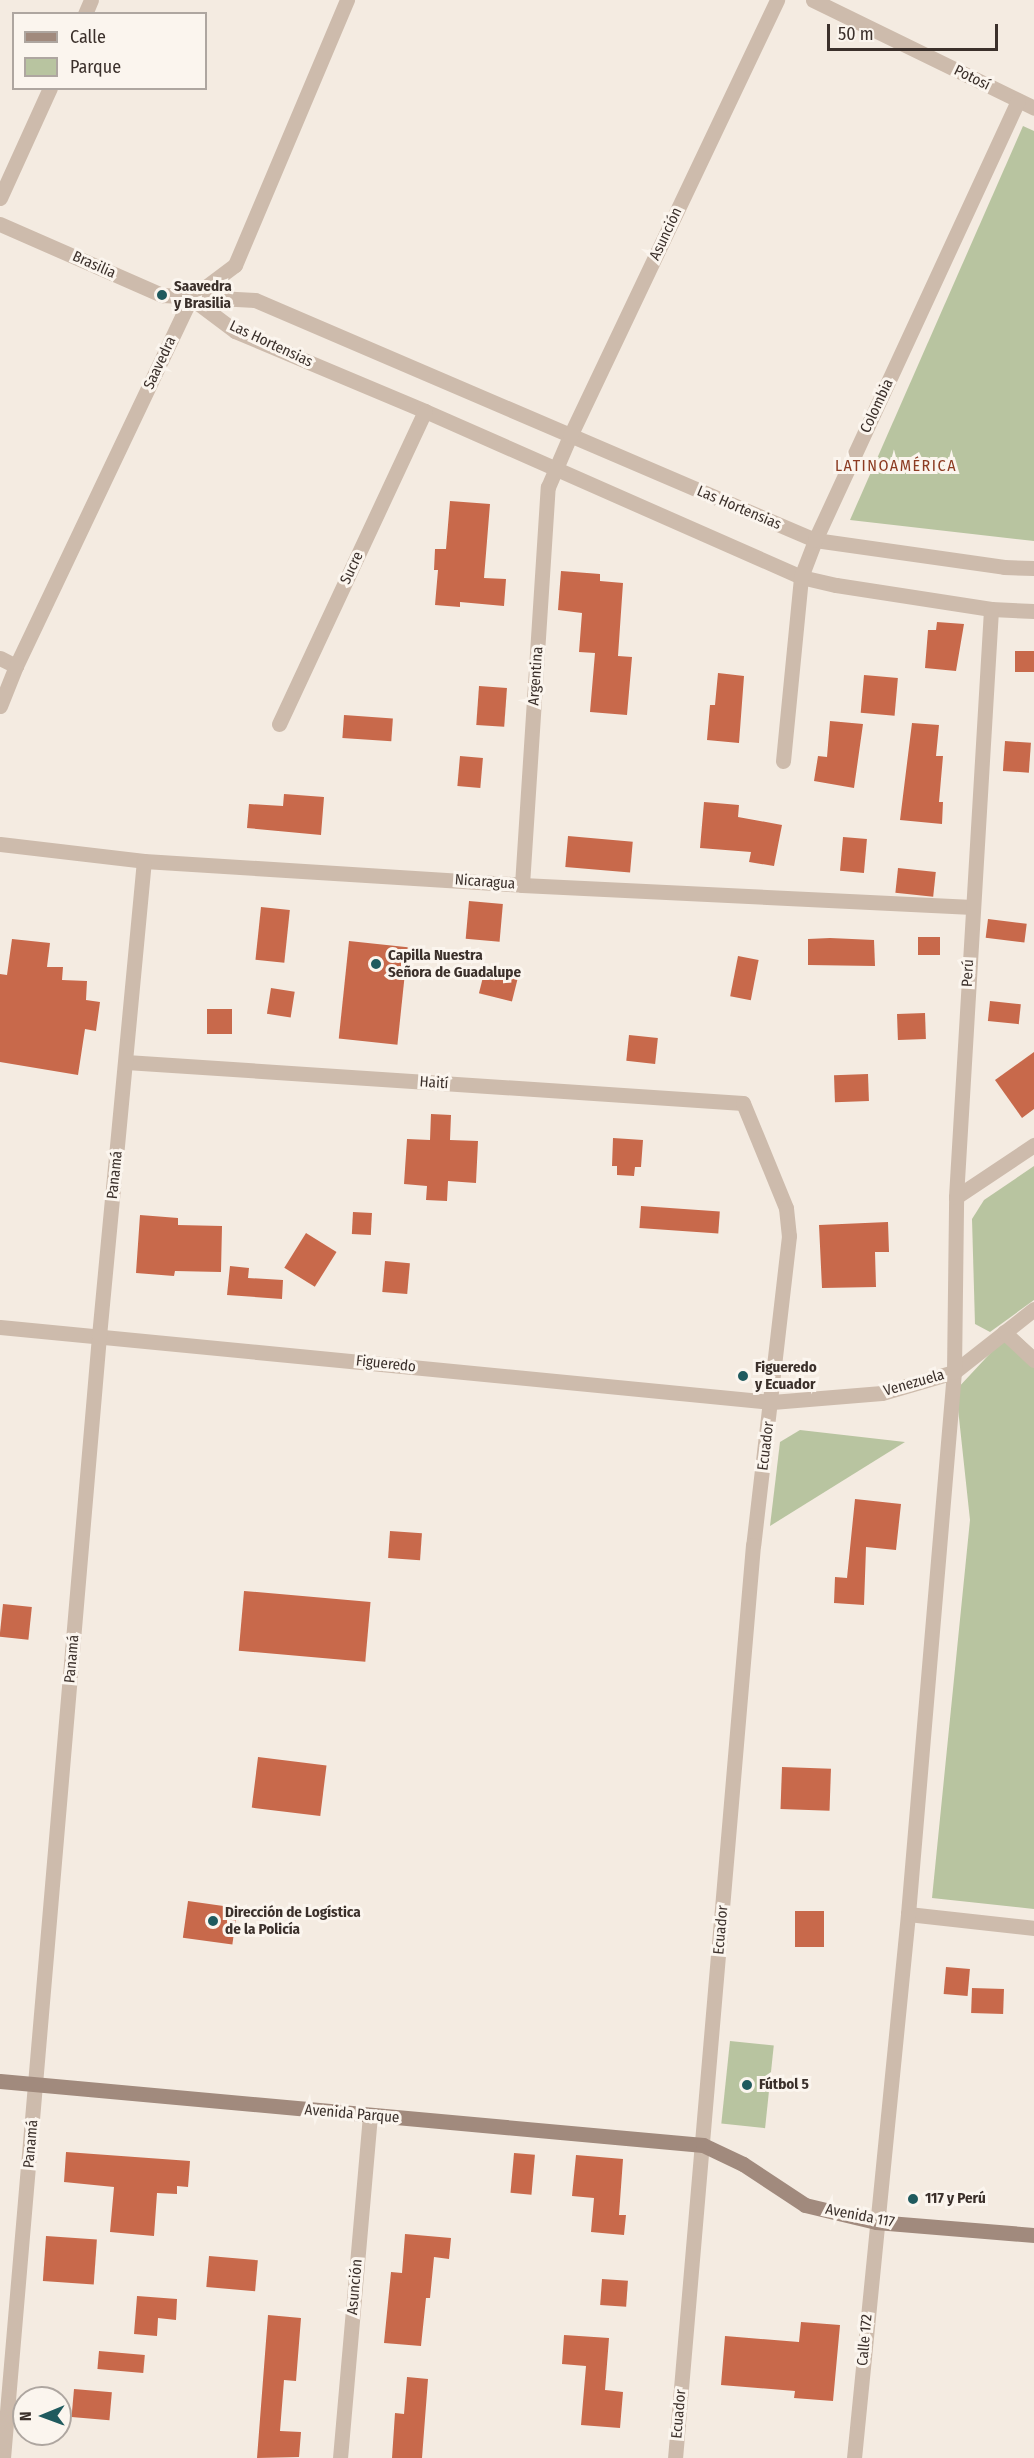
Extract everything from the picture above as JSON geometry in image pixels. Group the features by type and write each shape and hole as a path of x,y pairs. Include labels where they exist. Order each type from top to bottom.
{"street":[{"name":"Saavedra","path":"0,706 16,666 191,298 235,265 347,0"},
{"name":"Asunción","path":"556,468 777,0"},
{"name":"Potosí","path":"813,0 1034,108"},
{"path":"0,198 49,90"},
{"name":"Colombia","path":"783,761 801,577 815,540 1018,101"},
{"name":"Brasilia","path":"0,224 162,295 191,298"},
{"name":"Las Hortensias","path":"191,298 235,331 425,411 801,577 836,585 991,609"},
{"name":"Las Hortensias","path":"191,298 255,300 815,540 1004,567 1034,568"},
{"name":"Sucre","path":"279,724 425,411"},
{"name":"Argentina","path":"522,885 549,486 556,468"},
{"path":"991,609 1034,611"},
{"name":"Perú","path":"908,1914 954,1372 956,1197 991,609"},
{"path":"0,658 16,666"},
{"name":"Nicaragua","path":"0,844 144,861 522,885 972,907"},
{"name":"Panamá","path":"3,2458 99,1336 144,861"},
{"name":"Haití","path":"126,1062 743,1103"},
{"name":"Ecuador","path":"675,2458 753,1545 772,1402 789,1236 786,1208 743,1103"},
{"path":"956,1197 1034,1145"},
{"name":"Venezuela","path":"772,1402 882,1394 954,1372 1034,1309"},
{"name":"Figueredo","path":"0,1327 772,1402"},
{"path":"1004,1332 1034,1360"},
{"path":"908,1914 1034,1929"},
{"name":"Calle 172","path":"854,2458 908,1914"},
{"name":"Avenida Parque","path":"0,2081 703,2145"},
{"name":"Asunción","path":"340,2458 370,2115"},
{"name":"Avenida 117","path":"703,2145 743,2164 805,2205 876,2222 1034,2235"}],"green space":[{"path":"1023,126 1034,131 1034,541 850,520"},
{"path":"1034,1166 1034,1300 990,1332 975,1324 972,1219 984,1200"},
{"path":"1012,1330 1034,1350 1034,1909 932,1898 970,1520 956,1390"},
{"path":"800,1430 905,1442 770,1526 780,1442"},
{"name":"Fútbol 5","path":"730,2041 774,2046 765,2128 721,2124"}],"building":[{"path":"450,501 490,504 484,578 506,579 504,606 460,602 460,607 435,605 438,570 434,570 435,549 446,549"},
{"path":"561,571 600,574 600,581 623,583 618,656 632,657 627,715 590,712 595,653 579,652 582,613 558,610"},
{"path":"937,622 964,624 956,671 925,668 928,630 936,630"},
{"path":"1015,651 1034,651 1034,672 1015,672"},
{"path":"718,673 744,676 739,743 707,740 710,705 715,705"},
{"path":"864,675 898,678 895,716 861,713"},
{"path":"479,686 507,688 504,727 476,725"},
{"path":"344,715 393,718 391,741 342,738"},
{"path":"830,721 863,724 854,788 814,781 818,756 827,757"},
{"path":"912,723 939,725 936,756 943,756 939,802 943,802 942,824 900,820"},
{"path":"1005,741 1031,743 1029,773 1003,771"},
{"path":"460,756 483,758 480,788 457,786"},
{"path":"284,794 324,797 321,835 247,828 249,804 283,806"},
{"path":"704,802 739,805 738,817 782,825 774,866 749,862 751,852 700,848"},
{"path":"568,836 633,842 630,873 565,867"},
{"path":"843,837 867,839 864,873 840,871"},
{"path":"898,868 936,872 933,897 895,893"},
{"path":"469,901 503,904 500,942 466,939"},
{"path":"261,907 290,910 284,963 255,960"},
{"path":"988,919 1027,924 1024,943 986,938"},
{"path":"918,937 940,937 940,955 918,955"},
{"path":"12,939 50,943 47,967 63,967 62,980 87,981 86,1000 100,1002 96,1031 85,1029 78,1075 0,1062 0,974 7,975"},
{"path":"808,939 874,940 875,966 808,965"},
{"path":"349,941 408,947 397,1045 339,1038"},
{"path":"738,956 759,960 751,1000 730,996"},
{"path":"485,969 518,977 512,1001 479,993"},
{"path":"271,988 295,992 291,1017 267,1014"},
{"path":"990,1001 1021,1004 1019,1024 988,1021"},
{"path":"207,1009 232,1009 232,1034 207,1034"},
{"path":"925,1013 926,1039 898,1040 897,1014"},
{"path":"629,1035 658,1038 655,1064 626,1061"},
{"path":"1034,1052 1034,1109 1022,1118 995,1080"},
{"path":"868,1074 869,1101 835,1102 834,1075"},
{"path":"431,1114 451,1115 450,1140 478,1141 476,1183 448,1181 447,1201 426,1200 427,1186 404,1184 407,1139 430,1140"},
{"path":"613,1138 643,1140 641,1167 635,1167 634,1176 617,1175 617,1166 612,1166"},
{"path":"641,1206 720,1212 718,1233 639,1228"},
{"path":"353,1212 372,1213 371,1235 352,1234"},
{"path":"140,1215 178,1218 178,1225 222,1226 221,1272 175,1271 174,1276 136,1273"},
{"path":"888,1222 889,1252 875,1252 876,1287 822,1288 819,1225"},
{"path":"306,1233 337,1252 315,1287 284,1268"},
{"path":"385,1261 410,1263 407,1294 382,1292"},
{"path":"230,1266 249,1268 248,1278 283,1280 282,1299 227,1295"},
{"path":"855,1499 901,1504 896,1550 866,1547 864,1605 834,1603 835,1577 847,1578"},
{"path":"390,1531 422,1533 420,1560 388,1558"},
{"path":"244,1591 371,1602 365,1662 239,1651"},
{"path":"3,1604 32,1607 28,1640 0,1637"},
{"path":"258,1757 326,1765 320,1816 252,1808"},
{"path":"782,1767 831,1769 830,1811 781,1809"},
{"path":"188,1901 238,1908 232,1945 183,1938"},
{"path":"795,1911 824,1911 824,1947 795,1947"},
{"path":"946,1967 970,1969 968,1996 944,1994"},
{"path":"972,1988 1004,1989 1003,2014 971,2013"},
{"path":"66,2152 190,2161 188,2187 177,2186 177,2194 157,2193 154,2236 110,2232 114,2187 64,2182"},
{"path":"514,2153 535,2155 531,2195 511,2193"},
{"path":"576,2155 623,2159 619,2215 626,2215 624,2235 591,2232 594,2198 572,2196"},
{"path":"405,2234 451,2238 449,2259 434,2257 430,2298 426,2298 421,2346 384,2343 391,2272 402,2273"},
{"path":"46,2236 97,2240 94,2284 43,2281"},
{"path":"209,2256 258,2260 255,2291 206,2287"},
{"path":"602,2279 628,2281 626,2307 600,2305"},
{"path":"137,2296 177,2299 176,2320 158,2318 157,2336 134,2334"},
{"path":"268,2315 301,2318 296,2381 284,2380 280,2431 301,2432 299,2457 257,2458"},
{"path":"801,2322 840,2325 833,2401 794,2398 795,2391 721,2385 725,2336 799,2342"},
{"path":"564,2335 609,2338 605,2390 623,2392 620,2428 581,2425 586,2366 562,2364"},
{"path":"99,2351 145,2355 143,2373 97,2369"},
{"path":"407,2377 428,2379 422,2458 392,2458 395,2413 404,2414"},
{"path":"74,2389 112,2392 109,2420 72,2417"}],"place":[{"name":"Saavedra y Brasilia","path":"162,295"},
{"name":"Capilla Nuestra Señora de Guadalupe","path":"376,964"},
{"name":"Figueredo y Ecuador","path":"743,1376"},
{"name":"Dirección de Logística de la Policía","path":"213,1921"},
{"name":"Fútbol 5","path":"747,2085"},
{"name":"117 y Perú","path":"913,2199"}],"district":[{"name":"LATINOAMÉRICA","path":"896,466"}]}
